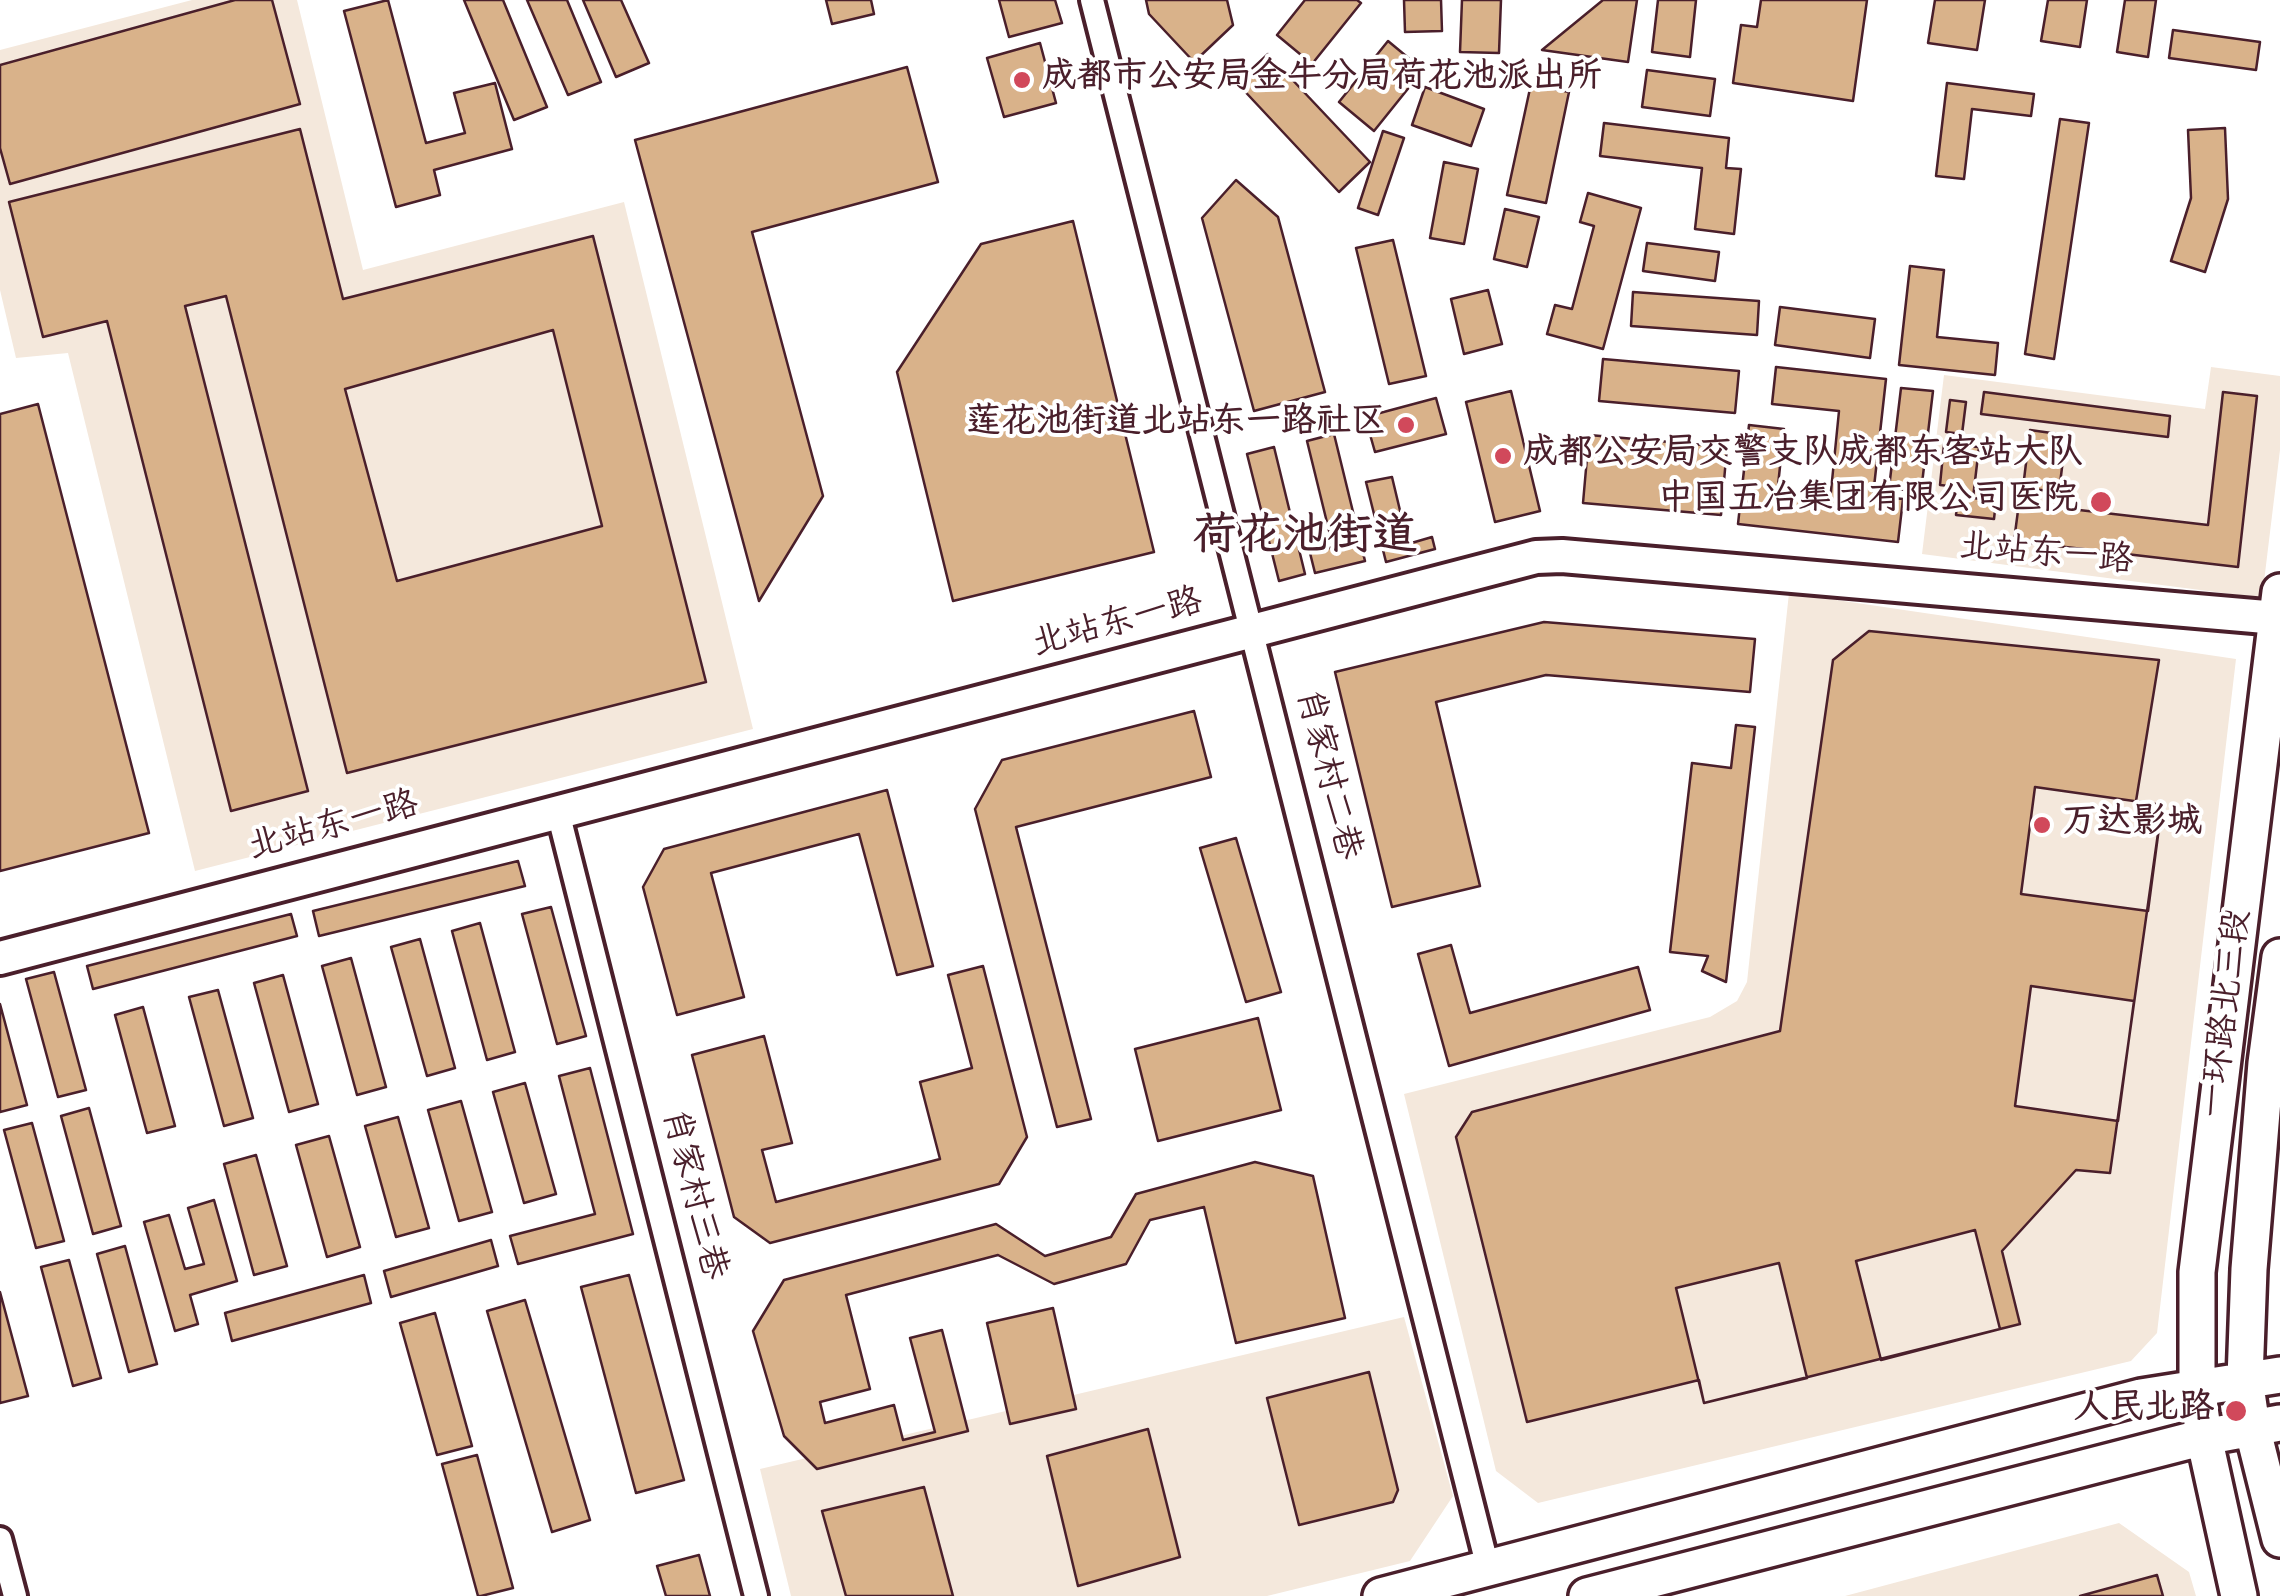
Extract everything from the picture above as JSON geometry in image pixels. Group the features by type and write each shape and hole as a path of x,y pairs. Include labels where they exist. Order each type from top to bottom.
{"main road":[{"name":"一环路北三段","path":"2239,1596 2196,1386 2198,1272 2278,605"},
{"name":"一环路北三段","path":"2280,957 2253,1213 2266,1425 2280,1539"},
{"path":"1381,1596 2141,1397 2263,1377"},
{"path":"1587,1596 2204,1436 2266,1425"}],"street":[{"name":"肖家村二巷","path":"1092,0 1488,1568"},
{"name":"北站东一路","path":"0,958 1498,565 1562,556 2278,605"},
{"name":"肖家村三巷","path":"558,812 756,1596"},
{"path":"0,1539 15,1596"}],"shaded area":[{"path":"192,0 297,0 363,270 624,202 753,729 195,871 68,353 16,358 0,290 0,50"},
{"name":"中国五冶集团有限公司医院","path":"2211,367 2280,376 2280,450 2262,598 1922,554 1944,375 2205,409"},
{"path":"1789,593 2236,659 2157,1333 2131,1361 1538,1503 1496,1471 1404,1094 1710,1017 1737,1001 1747,982"},
{"path":"1404,1317 1453,1496 1410,1561 1267,1596 791,1596 760,1469"},
{"path":"2119,1523 2189,1572 2196,1596 1845,1596"}],"building":[{"path":"235,0 272,0 300,104 10,184 0,148 0,65"},
{"path":"388,0 426,143 465,133 454,93 495,83 512,149 434,170 440,195 396,207 344,11"},
{"path":"464,0 503,0 547,107 514,120"},
{"path":"527,0 567,0 601,82 568,95"},
{"path":"583,0 621,0 649,63 616,77"},
{"path":"826,0 871,0 874,14 832,24"},
{"path":"999,0 1055,0 1062,23 1009,37"},
{"path":"1146,0 1227,0 1233,25 1194,62 1149,14"},
{"path":"1305,0 1361,3 1312,64 1277,35"},
{"path":"1404,0 1441,0 1442,31 1405,32"},
{"path":"1462,0 1501,0 1499,53 1460,52"},
{"path":"1603,0 1637,0 1628,62 1542,50"},
{"path":"1658,0 1696,0 1690,57 1652,52"},
{"path":"1761,0 1867,0 1853,101 1733,83 1741,25 1757,27"},
{"path":"1935,0 1985,0 1977,50 1928,43"},
{"path":"2048,0 2087,0 2080,47 2041,41"},
{"path":"2125,0 2156,0 2148,57 2117,52"},
{"path":"2173,30 2260,42 2256,70 2169,58"},
{"path":"1388,41 1423,70 1374,131 1339,102"},
{"name":"成都市公安局金牛分局荷花池派出所","path":"1040,43 1056,103 1004,117 987,58"},
{"path":"1268,54 1370,162 1339,192 1237,83"},
{"path":"907,67 938,182 752,232 823,496 759,601 635,140"},
{"path":"1647,70 1715,79 1710,116 1642,107"},
{"path":"1947,83 2034,94 2031,116 1972,109 1964,179 1936,176"},
{"path":"1531,84 1569,92 1546,203 1507,195"},
{"path":"1425,87 1484,109 1471,146 1412,125"},
{"path":"2060,119 2089,123 2054,359 2025,354"},
{"path":"1604,123 1729,138 1726,168 1741,169 1734,234 1695,229 1702,168 1600,156"},
{"path":"2225,128 2228,199 2205,272 2171,261 2191,198 2188,130"},
{"path":"300,129 343,299 593,236 706,682 347,773 226,296 185,306 308,791 231,811 107,321 43,337 9,202","holes":["553,330 602,526 397,581 345,389"]},
{"path":"1383,131 1404,138 1378,215 1358,208"},
{"path":"1444,162 1478,169 1464,244 1430,238"},
{"path":"1236,180 1278,217 1325,392 1254,411 1202,218"},
{"path":"1588,193 1641,208 1603,349 1547,334 1555,305 1572,309 1594,226 1580,222"},
{"path":"1505,209 1539,217 1527,267 1494,259"},
{"path":"1073,221 1154,552 953,601 897,372 981,244"},
{"path":"1393,240 1426,376 1389,384 1356,248"},
{"path":"1647,243 1719,252 1715,281 1643,271"},
{"path":"1910,266 1944,270 1937,337 1998,343 1995,375 1899,365"},
{"path":"1488,290 1502,344 1464,354 1451,299"},
{"path":"1633,292 1759,301 1757,335 1631,326"},
{"path":"1780,307 1875,319 1870,358 1775,345"},
{"path":"1603,359 1739,371 1735,413 1599,401"},
{"path":"1776,367 1886,379 1873,496 1903,499 1898,542 1738,524 1749,425 1784,429 1777,495 1830,501 1839,411 1772,404"},
{"path":"1901,388 1933,391 1921,492 1889,488"},
{"name":"成都公安局交警支队成都东客站大队","path":"1511,391 1540,511 1495,522 1466,402"},
{"path":"1984,392 2170,416 2168,437 1981,414"},
{"path":"2223,392 2257,396 2238,567 2014,541 2019,503 2208,525"},
{"name":"莲花池街道北站东一路社区","path":"1436,398 1446,434 1375,452 1365,417"},
{"path":"1950,400 1966,402 1962,434 1946,432"},
{"path":"38,404 149,833 0,871 0,414"},
{"path":"2030,430 2066,435 2059,492 2023,488"},
{"path":"1334,434 1365,561 1315,573 1310,553 1333,547 1307,441"},
{"path":"1589,435 1727,447 1721,515 1583,503"},
{"path":"1944,444 1979,447 1973,498 1996,501 1994,519 1956,515 1959,487 1940,485"},
{"path":"1274,447 1305,574 1279,581 1247,454"},
{"name":"莲花池街道北站东一路社区","path":"1392,477 1408,544 1432,537 1435,549 1386,562 1366,482"},
{"path":"1544,622 1755,639 1750,692 1546,675 1436,702 1480,886 1392,907 1335,672"},
{"path":"1869,631 2159,660 2136,801 2162,805 2110,1173 2076,1170 2002,1251 2020,1324 1704,1403 1699,1380 1527,1422 1456,1137 1472,1112 1780,1031 1833,660"},
{"path":"1194,711 1211,777 1016,827 1091,1119 1057,1127 975,809 1002,760"},
{"path":"1736,725 1755,727 1726,982 1702,971 1708,956 1670,952 1692,763 1731,768"},
{"path":"2035,787 2162,805 2148,911 2021,894"},
{"path":"887,790 933,966 897,975 859,834 711,873 744,997 677,1015 643,887 664,849"},
{"path":"1236,838 1281,992 1246,1002 1200,848"},
{"path":"518,861 525,886 319,936 313,911"},
{"path":"551,907 586,1036 557,1044 522,914"},
{"path":"291,914 297,936 93,989 87,966"},
{"path":"480,923 515,1052 487,1060 452,931"},
{"path":"420,939 455,1068 427,1076 391,947"},
{"path":"1451,945 1470,1013 1638,967 1650,1010 1449,1066 1418,954"},
{"path":"351,958 386,1087 357,1095 322,966"},
{"path":"983,966 1027,1137 999,1184 770,1243 734,1217 692,1055 764,1036 792,1143 762,1150 776,1202 940,1159 920,1082 972,1068 948,975"},
{"path":"54,972 86,1090 58,1097 26,979"},
{"path":"283,975 318,1104 289,1112 254,983"},
{"path":"2031,986 2134,1001 2118,1121 2015,1106"},
{"path":"218,990 253,1118 224,1126 189,997"},
{"path":"0,1004 27,1105 0,1112"},
{"path":"143,1007 175,1126 147,1133 115,1015"},
{"path":"1258,1018 1281,1110 1158,1141 1135,1049"},
{"path":"590,1068 633,1234 518,1264 510,1236 595,1214 559,1076"},
{"path":"525,1083 556,1194 524,1203 493,1092"},
{"path":"461,1101 492,1212 459,1221 428,1110"},
{"path":"89,1108 121,1226 93,1234 61,1116"},
{"path":"398,1117 429,1228 396,1237 365,1126"},
{"path":"32,1123 64,1241 36,1248 4,1130"},
{"path":"329,1136 360,1247 327,1257 296,1145"},
{"path":"256,1155 287,1266 254,1275 224,1164"},
{"path":"1255,1162 1313,1176 1345,1318 1236,1343 1204,1207 1150,1220 1126,1264 1054,1284 998,1255 846,1295 870,1389 820,1402 825,1423 894,1405 903,1440 935,1432 910,1338 942,1330 968,1431 817,1469 784,1436 753,1331 784,1280 996,1224 1045,1256 1111,1237 1136,1194"},
{"path":"214,1200 237,1281 190,1295 198,1324 175,1331 144,1222 169,1215 185,1269 204,1264 188,1208"},
{"path":"1975,1230 2000,1329 1881,1360 1856,1261"},
{"path":"491,1240 498,1266 391,1297 384,1271"},
{"path":"125,1246 157,1364 129,1372 97,1254"},
{"path":"69,1260 101,1378 73,1386 41,1267"},
{"path":"1779,1263 1807,1378 1704,1403 1676,1288"},
{"path":"364,1275 371,1303 232,1341 225,1313"},
{"path":"629,1275 684,1480 636,1493 581,1287"},
{"path":"0,1292 28,1396 0,1403"},
{"path":"525,1300 590,1520 552,1532 487,1311"},
{"path":"1053,1308 1076,1409 1010,1424 987,1323"},
{"path":"435,1313 472,1446 437,1455 400,1323"},
{"path":"1369,1372 1398,1490 1393,1502 1299,1525 1267,1398"},
{"path":"1148,1429 1180,1557 1078,1586 1047,1456"},
{"path":"477,1455 513,1588 481,1596 442,1464"},
{"path":"924,1487 953,1596 846,1596 822,1511"},
{"path":"699,1555 710,1596 666,1596 657,1566"},
{"path":"2157,1575 2163,1596 2080,1596"}],"place":[{"name":"成都市公安局金牛分局荷花池派出所","path":"1022,80"},
{"name":"莲花池街道北站东一路社区","path":"1406,425"},
{"name":"成都公安局交警支队成都东客站大队","path":"1503,456"},
{"name":"中国五冶集团有限公司医院","path":"2101,502"},
{"name":"万达影城","path":"2042,825"},
{"name":"人民北路","path":"2236,1411"}],"district":[{"name":"荷花池街道","path":"1305,541"}]}
